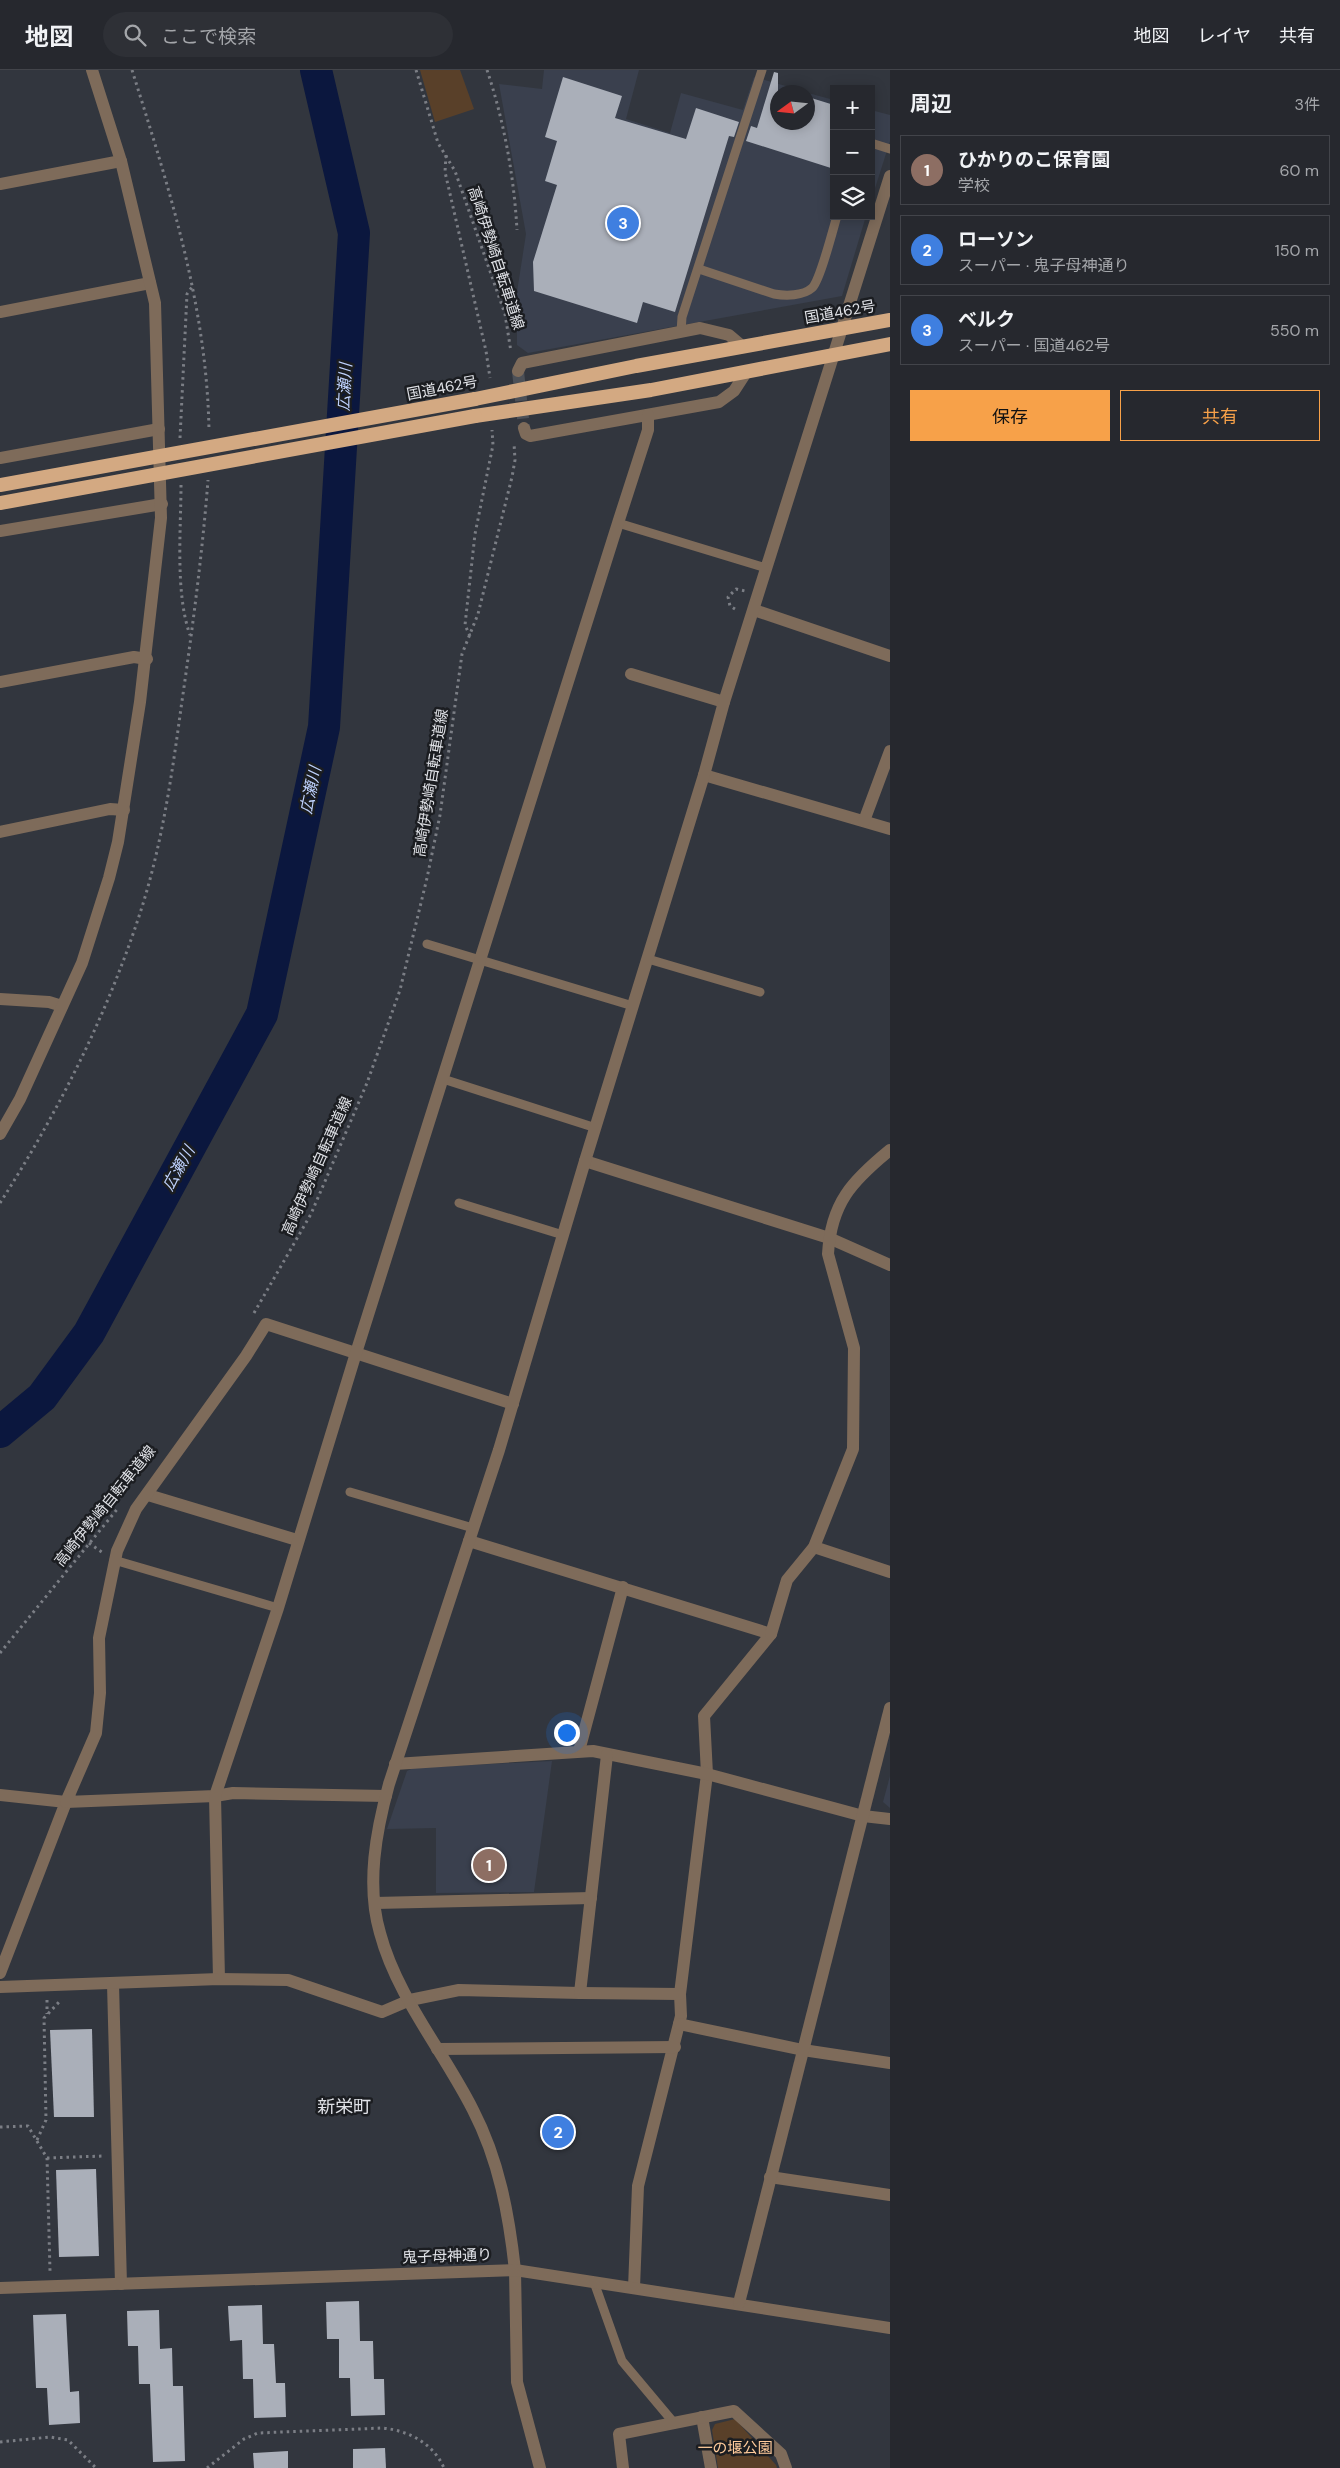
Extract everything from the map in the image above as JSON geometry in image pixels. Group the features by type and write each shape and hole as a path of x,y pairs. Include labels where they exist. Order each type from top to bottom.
{"highway":[{"name":"国道462号","path":"0,485 475,399 742,346 890,320"},
{"path":"0,503 475,416 651,390 890,344"}],"street":[{"path":"0,1134 20,1099 62,1006 96,922 118,842 146,658 162,504 155,303 121,161 92,70"},
{"path":"0,184 121,161"},
{"path":"540,2468 517,2382 515,2270 509,2220 494,2162 474,2110 410,2000 382,1941 375,1902 374,1855 378,1823 395,1764 512,1404 704,775 724,702 890,176"},
{"path":"0,312 150,283"},
{"path":"518,370 522,363 700,328 716,330 730,335 742,346"},
{"path":"524,428 526,434 530,436 719,402 734,391 748,371"},
{"path":"219,1979 215,1796 278,1608 297,1540 356,1352 648,430 648,415"},
{"path":"0,458 159,429"},
{"path":"0,531 162,504"},
{"path":"754,610 890,656"},
{"path":"0,682 134,657 146,658"},
{"path":"631,674 724,702"},
{"path":"864,821 890,751"},
{"path":"704,775 890,829"},
{"path":"0,832 110,809 124,810"},
{"path":"0,999 49,1002 62,1006"},
{"path":"634,2288 638,2186 675,2046 679,2024 680,1994 707,1774 704,1716 770,1634 787,1580 814,1547 853,1448 854,1348 828,1254 829,1238 845,1192 887,1157"},
{"path":"585,1161 829,1238 890,1264"},
{"path":"0,1973 66,1802 96,1733 100,1693 99,1638 114,1560 136,1509 148,1495 246,1356 266,1324 512,1404"},
{"path":"148,1495 297,1540"},
{"path":"469,1541 623,1587 770,1634"},
{"path":"814,1547 890,1572"},
{"path":"579,1751 623,1587"},
{"path":"739,2303 890,1708"},
{"path":"395,1764 593,1750 607,1755 707,1774 863,1816 890,1819"},
{"path":"580,1993 607,1755"},
{"path":"0,1795 66,1802 215,1796 233,1793 386,1796"},
{"path":"375,1902 590,1898"},
{"path":"0,1987 219,1979 288,1980 382,2012 410,2000 458,1990 680,1994"},
{"path":"113,1984 121,2284"},
{"path":"679,2024 803,2050 890,2064"},
{"path":"437,2048 675,2046"},
{"path":"770,2177 890,2195"},
{"name":"鬼子母神通り","path":"0,2288 515,2270 739,2303 890,2328"},
{"path":"623,2468 619,2434 734,2411 781,2454 786,2468"},
{"path":"702,2417 711,2468"}],"lane":[{"path":"681,332 682,318 762,70"},
{"path":"875,144 890,149"},
{"path":"698,269 774,294 784,295 804,292 816,284 835,220"},
{"path":"618,523 766,568"},
{"path":"427,944 633,1006"},
{"path":"648,959 760,992"},
{"path":"443,1079 596,1128"},
{"path":"458,1203 563,1235"},
{"path":"350,1492 473,1528"},
{"path":"114,1560 278,1608"},
{"path":"594,2282 622,2361 674,2423"}],"path":[{"path":"132,70 176,215 193,286 205,362 209,437"},
{"name":"高崎伊勢崎自転車道線","path":"416,70 438,143 455,170 506,314 511,356"},
{"path":"487,70 501,117 515,203 517,230"},
{"name":"高崎伊勢崎自転車道線","path":"446,155 445,172 486,351 490,378"},
{"name":"高崎伊勢崎自転車道線","path":"470,637 466,625 475,534 490,466 493,444 492,430"},
{"name":"高崎伊勢崎自転車道線","path":"253,1316 311,1214 367,1083 400,990 436,833 462,654 478,614 512,477 515,460 513,441"},
{"path":"0,1203 75,1072 114,989 143,905 171,777 202,552 208,474"},
{"path":"735,609 728,602 731,592 736,589 748,592"},
{"name":"高崎伊勢崎自転車道線","path":"0,1654 120,1506"},
{"path":"36,2141 46,2120 44,2018"},
{"path":"0,2127 28,2126 46,2158 50,2271"},
{"path":"46,2158 118,2156"},
{"path":"207,2468 244,2438 258,2432 383,2428 402,2430 415,2437 432,2449 444,2468"},
{"path":"0,2442 50,2437 68,2440 96,2468"}],"shaded area":[{"path":"544,70 639,70 626,119 670,133 681,93 743,110 754,77 782,85 770,85 770,130 815,130 815,95 830,99 830,220 865,220 842,296 528,353 517,345 517,292 526,234 499,84 542,89"},
{"path":"875,111 890,115 890,141 875,188"},
{"path":"552,1761 534,1892 436,1893 436,1828 387,1829 407,1771 413,1768"},
{"path":"890,1776 890,1808 883,1802"}],"green space":[{"path":"420,70 460,70 474,109 435,122"},
{"name":"一の堰公園","path":"735,2419 777,2468 718,2468 712,2430 715,2424"}],"building":[{"path":"774,72 778,73 778,85 770,85"},
{"path":"563,77 622,96 615,118 686,139 696,108 739,122 734,137 729,136 675,312 643,302 637,323 534,291 533,262 557,185 545,181 557,141 545,137"},
{"path":"770,85 770,130 815,130 815,99 830,104 830,168 746,141 751,126 757,128"},
{"path":"92,2029 94,2117 54,2117 50,2030"},
{"path":"96,2169 99,2256 59,2257 56,2170"},
{"path":"359,2301 360,2341 373,2341 374,2379 384,2379 385,2415 351,2416 350,2378 339,2378 339,2339 327,2339 326,2302"},
{"path":"262,2305 263,2344 274,2344 276,2383 285,2383 286,2417 254,2418 253,2379 243,2379 242,2340 230,2341 228,2306"},
{"path":"159,2310 160,2349 172,2348 173,2386 183,2386 185,2461 153,2462 150,2384 139,2384 138,2346 128,2346 127,2311"},
{"path":"66,2314 70,2392 79,2391 80,2423 49,2425 47,2388 36,2388 33,2315"},
{"path":"385,2448 386,2468 353,2468 353,2449"},
{"path":"288,2451 288,2468 254,2468 253,2453"}],"waterway":[{"name":"広瀬川","path":"0,1432 42,1397 89,1333 262,1014 324,727 354,233 316,70"}],"tunnel":[{"path":"518,371 524,428"}],"place":[{"name":"ベルク","path":"623,223"},
{"name":"ひかりのこ保育園","path":"489,1865"},
{"name":"ローソン","path":"558,2132"}],"district":[{"name":"新栄町","path":"344,2107"}]}
